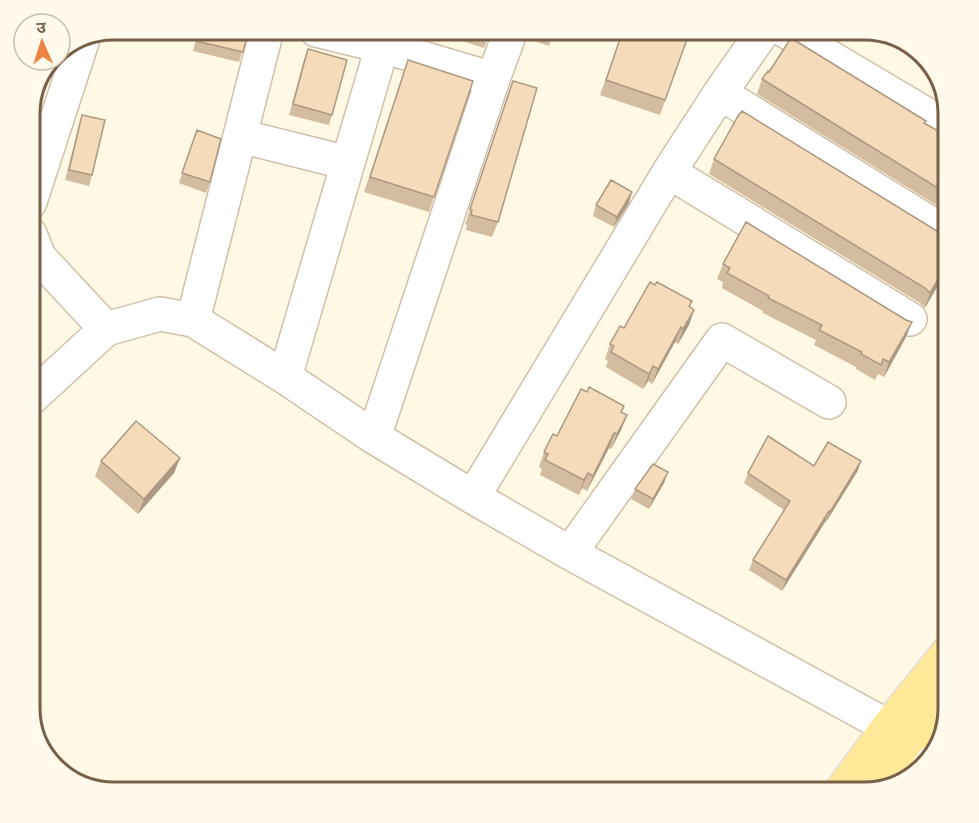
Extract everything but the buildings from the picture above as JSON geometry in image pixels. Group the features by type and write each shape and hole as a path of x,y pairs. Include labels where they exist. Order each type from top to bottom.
{"main road":[{"path":"855,782 908,742 938,675"},
{"path":"880,781 938,706"}],"street":[{"path":"192,320 264,40"},
{"path":"285,377 384,40"},
{"path":"390,40 493,79"},
{"path":"374,437 507,40"},
{"path":"472,497 669,172 757,40"},
{"path":"801,40 938,121"},
{"path":"41,168 80,49"},
{"path":"720,93 938,228"},
{"path":"240,136 348,163"},
{"path":"669,172 910,319"},
{"path":"41,258 106,329"},
{"path":"41,389 106,329 160,314 192,320 472,497 908,742"},
{"path":"570,553 722,340 829,402"}]}
